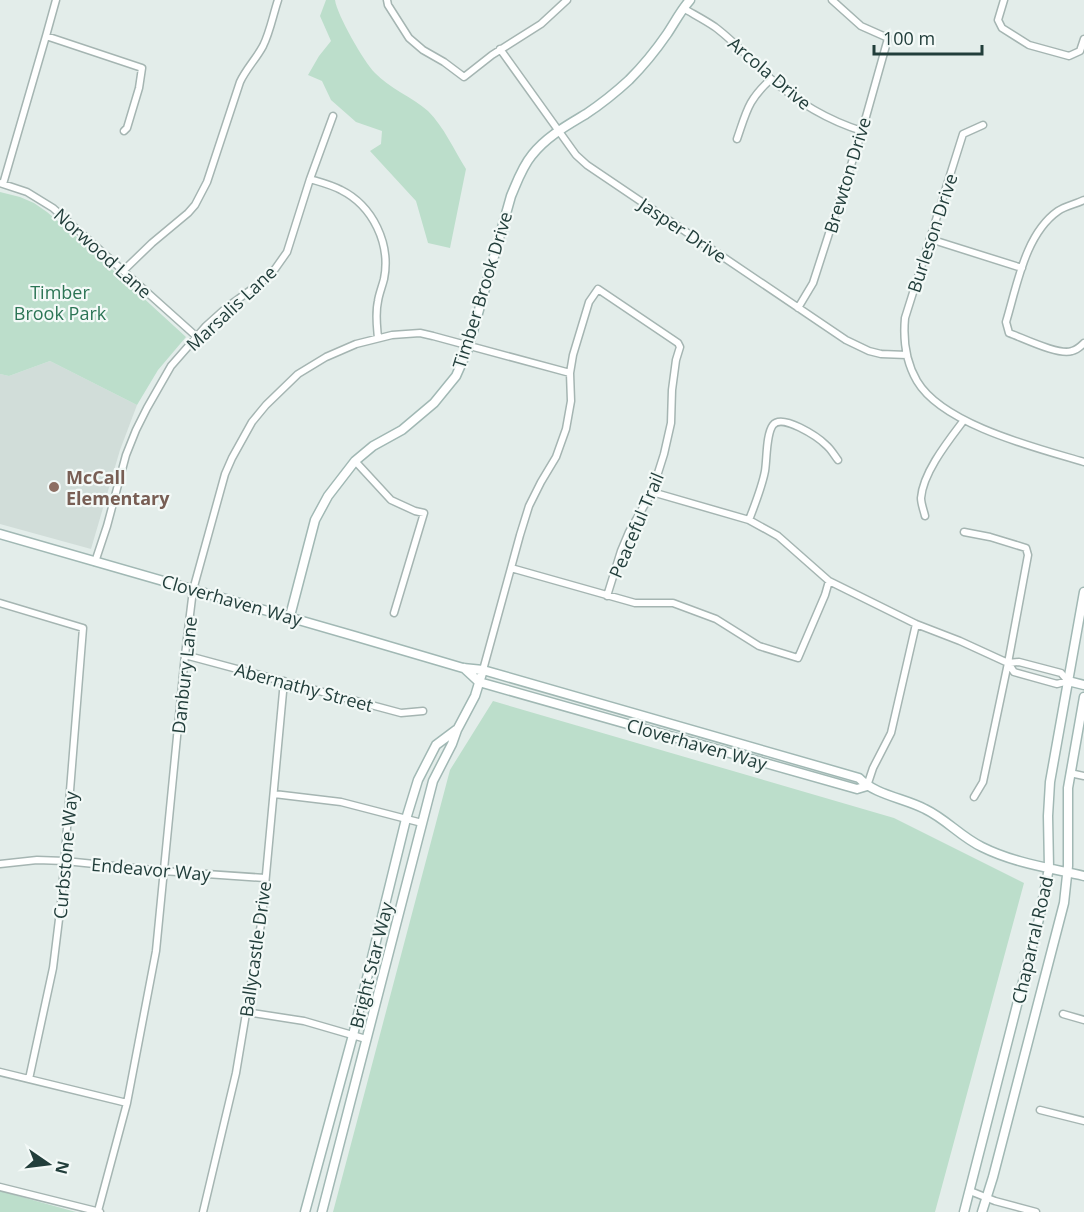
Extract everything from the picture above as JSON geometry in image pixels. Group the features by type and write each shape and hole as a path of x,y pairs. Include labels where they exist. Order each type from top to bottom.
{"street":[{"path":"1,183 56,0"},
{"path":"123,272 195,205 207,182 243,73 264,43 278,0"},
{"path":"387,0 409,38 464,77 500,49 541,24 567,0"},
{"name":"Brewton Drive","path":"798,308 813,283 862,131 888,38 861,26 832,0"},
{"path":"1004,0 998,20 1002,28 1029,45 1069,56 1080,51 1084,39"},
{"name":"Arcola Drive","path":"686,3 734,43 771,79 805,106 833,121 862,131"},
{"name":"Timber Brook Drive","path":"290,616 315,520 327,496 355,461 373,446 402,430 434,403 456,376 468,346 511,196 519,175 531,156 558,130 603,102 630,80 667,34 686,3"},
{"path":"46,36 141,68 139,88 127,128 124,131"},
{"name":"Jasper Drive","path":"500,49 576,155 587,165 846,340 869,351 907,355"},
{"path":"737,139 749,104 771,79"},
{"name":"Marsalis Lane","path":"95,562 126,455 147,408 171,366 196,337 226,308 263,281 282,260 287,252 333,116"},
{"name":"Burleson Drive","path":"983,125 963,134 905,318 903,334 907,355 917,381 930,396 964,420 1022,443 1084,462"},
{"path":"310,179 338,188 356,200 372,217 382,237 386,266 376,310 378,338"},
{"name":"Norwood Lane","path":"1,183 27,192 53,208 196,337"},
{"path":"1084,201 1059,210 1041,227 1024,259 1006,322 1009,333 1037,345 1065,352 1073,351 1084,344"},
{"path":"930,239 1022,268"},
{"name":"Peaceful Trail","path":"598,289 678,343 680,347 672,390 671,423 664,454 652,492 621,551 607,596"},
{"name":"Bright Star Way","path":"322,1212 433,781 475,696 529,506 556,457 566,429 572,401 570,373 573,355 589,302 598,289"},
{"name":"Danbury Lane","path":"99,1212 127,1103 156,951 193,590 225,474 252,422 298,374 326,357 356,344 392,335 420,333 570,373"},
{"path":"925,516 921,498 927,477 937,458 964,420"},
{"path":"750,520 765,471 772,427 776,422 783,421 812,435 828,446 838,460"},
{"path":"355,461 390,500 424,513 394,614"},
{"path":"652,492 750,520 778,536 829,581 916,624 1008,663 1019,662 1061,673 1068,681"},
{"path":"964,532 1026,548 1028,555 983,782 974,797"},
{"name":"Cloverhaven Way","path":"0,534 290,616 463,668 483,670 859,778 867,786 940,817 963,837 982,848 1027,864 1084,876"},
{"path":"511,568 635,603 673,603 716,620 759,646 798,658 829,581"},
{"name":"Chaparral Road","path":"964,1212 1039,919 1049,868 1049,789 1053,757 1084,592"},
{"name":"Curbstone Way","path":"0,603 83,628 65,861 53,968 29,1079"},
{"path":"867,786 873,768 891,734 916,624"},
{"name":"Abernathy Street","path":"185,654 401,714 423,711"},
{"path":"1008,663 1014,672 1058,684 1068,681 1084,685"},
{"name":"Cloverhaven Way","path":"463,668 479,682 856,789 867,786"},
{"name":"Ballycastle Drive","path":"202,1212 236,1073 262,918 284,681"},
{"name":"Chaparral Road","path":"982,1212 1064,903 1068,872 1067,803 1084,697"},
{"name":"Bright Star Way","path":"305,1212 418,780 436,745 457,730"},
{"path":"1070,773 1084,776"},
{"path":"274,794 341,802 422,823"},
{"name":"Endeavor Way","path":"0,864 37,860 65,861 265,878"},
{"path":"246,1012 304,1021 366,1039"},
{"path":"1063,1014 1084,1020"},
{"path":"0,1072 127,1103"},
{"path":"1040,1110 1084,1122"},
{"path":"0,1187 99,1212"},
{"path":"970,1191 995,1202 1036,1212"}],"shaded area":[{"name":"McCall Elementary","path":"50,361 137,405 120,450 91,549 0,524 0,374 9,376"}],"green space":[{"path":"326,0 335,0 346,27 370,67 387,83 415,101 434,117 466,169 450,248 428,243 416,201 370,151 381,144 382,131 356,122 331,100 322,81 308,75 331,41 320,16"},
{"name":"Timber Brook Park","path":"0,192 20,197 47,212 186,337 158,370 137,405 50,361 9,376 0,374"},
{"path":"493,701 894,818 1024,883 935,1212 333,1212 450,770"},
{"path":"0,1191 76,1212 0,1212"}],"place":[{"name":"McCall Elementary","path":"54,487"}]}
